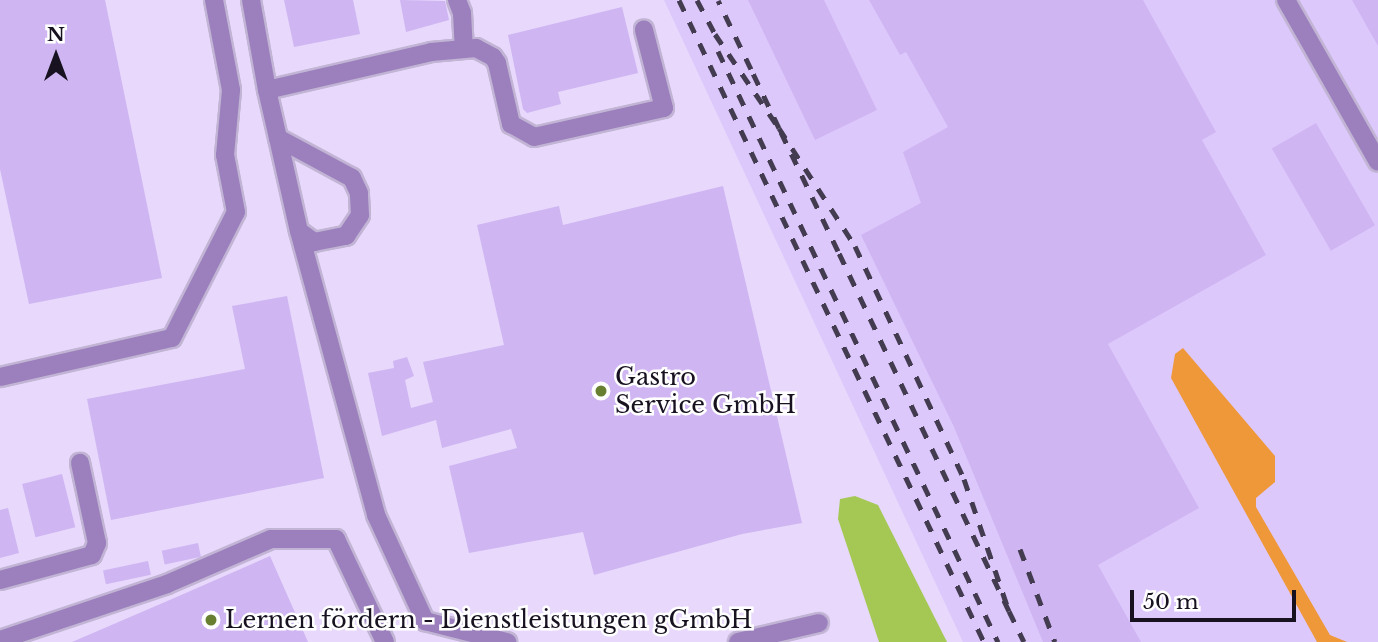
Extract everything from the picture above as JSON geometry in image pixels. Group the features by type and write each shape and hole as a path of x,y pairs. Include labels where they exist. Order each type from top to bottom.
{"street":[{"path":"0,377 172,338 236,212 225,155 231,90 214,0"},
{"path":"251,0 267,90 299,231 376,515 425,621 507,642"},
{"path":"457,0 463,13 464,49"},
{"path":"1286,0 1378,162"},
{"path":"267,90 431,52 476,48 493,57 511,124 534,137 664,108 644,30"},
{"path":"278,138 352,178 359,193 360,215 346,236 314,242 299,231"},
{"path":"0,580 92,555 97,543 80,463"},
{"path":"0,640 167,584 271,539 336,539 385,642"},
{"path":"738,642 819,623"}],"shaded area":[{"path":"664,0 1378,0 1378,642 963,642"},
{"path":"1183,348 1275,456 1275,482 1256,498 1256,507 1330,635 1347,642 1317,642 1171,378 1175,354"},
{"path":"855,496 878,505 947,642 879,642 838,519 840,499"}],"building":[{"path":"0,0 105,0 162,278 29,304 0,169"},
{"path":"284,0 353,0 360,34 294,47"},
{"path":"400,0 445,1 449,20 406,32"},
{"path":"748,0 824,0 877,110 815,140"},
{"path":"869,0 1143,0 1216,132 1202,140 1266,255 1108,344 1199,508 1098,565 1141,642 1043,642 954,427 861,235 921,203 903,152 948,127 906,52 900,55"},
{"path":"1352,0 1378,0 1378,46"},
{"path":"622,7 638,73 558,92 561,104 527,113 523,109 508,35"},
{"path":"1316,123 1375,225 1331,251 1272,148"},
{"name":"Gastro Service GmbH","path":"723,186 802,523 742,534 594,575 583,532 469,553 449,466 517,448 511,429 442,448 436,420 382,436 368,373 394,368 393,361 407,357 414,376 405,380 411,408 433,402 423,362 504,345 477,225 559,206 563,225"},
{"path":"287,296 324,478 111,520 87,399 245,369 232,306"},
{"path":"62,474 75,527 36,537 22,484"},
{"path":"8,508 19,553 0,558 0,510"},
{"path":"198,543 201,557 165,564 162,551"},
{"name":"Lernen fördern - Dienstleistungen gGmbH","path":"270,556 308,642 72,642 172,599"},
{"path":"148,561 151,575 106,584 103,571"}],"railway":[{"path":"679,0 984,642"},
{"path":"697,0 715,34 779,128 855,246 964,479 1009,611 838,251 779,128 718,0"},
{"path":"718,51 998,642"},
{"path":"1020,549 1055,642"},
{"path":"1009,611 1024,642"}],"place":[{"name":"Gastro Service GmbH","path":"601,391"},
{"name":"Lernen fördern - Dienstleistungen gGmbH","path":"211,620"}]}
